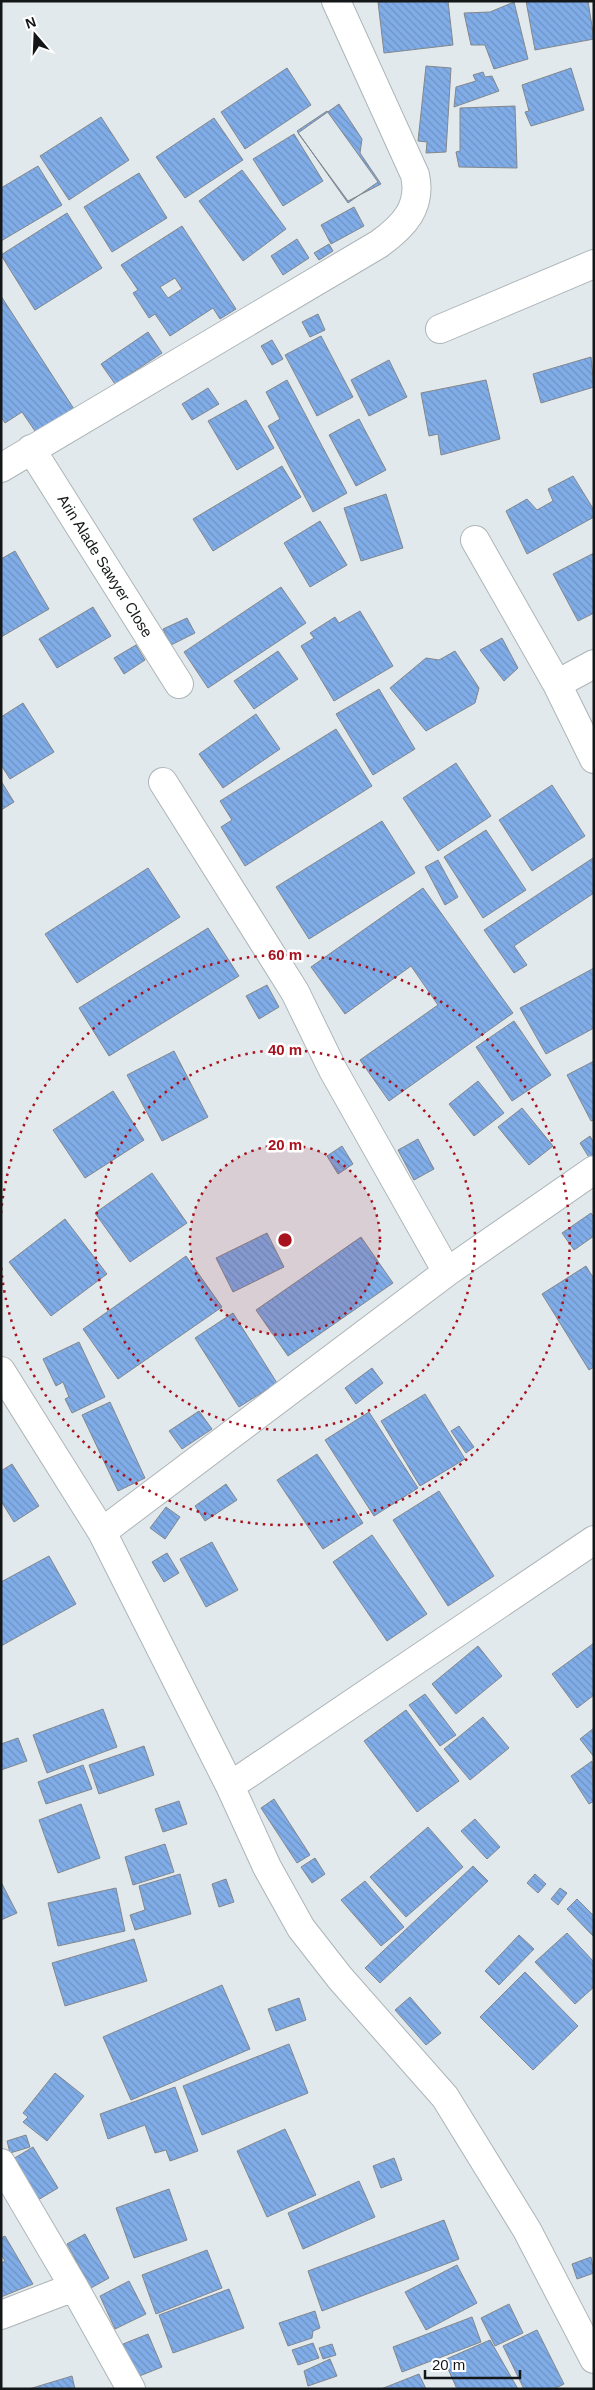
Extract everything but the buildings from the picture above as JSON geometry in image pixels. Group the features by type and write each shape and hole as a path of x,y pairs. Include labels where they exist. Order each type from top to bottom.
{"street":[{"path":"1,468 379,244 400,229 410,216 416,202 418,188 415,175 336,1"},
{"path":"440,329 594,264"},
{"name":"Arin Alade Sawyer Close","path":"31,449 179,684"},
{"path":"474,540 557,684 594,759"},
{"path":"557,684 594,664"},
{"path":"163,782 295,992 333,1070 447,1272"},
{"path":"102,1532 447,1272 594,1170"},
{"path":"1,1371 102,1532 230,1786 267,1866 301,1928 340,1978 445,2097 527,2230 594,2359"},
{"path":"230,1786 594,1540"},
{"path":"1,2164 74,2287 131,2389"},
{"path":"1,2316 74,2287"}]}
